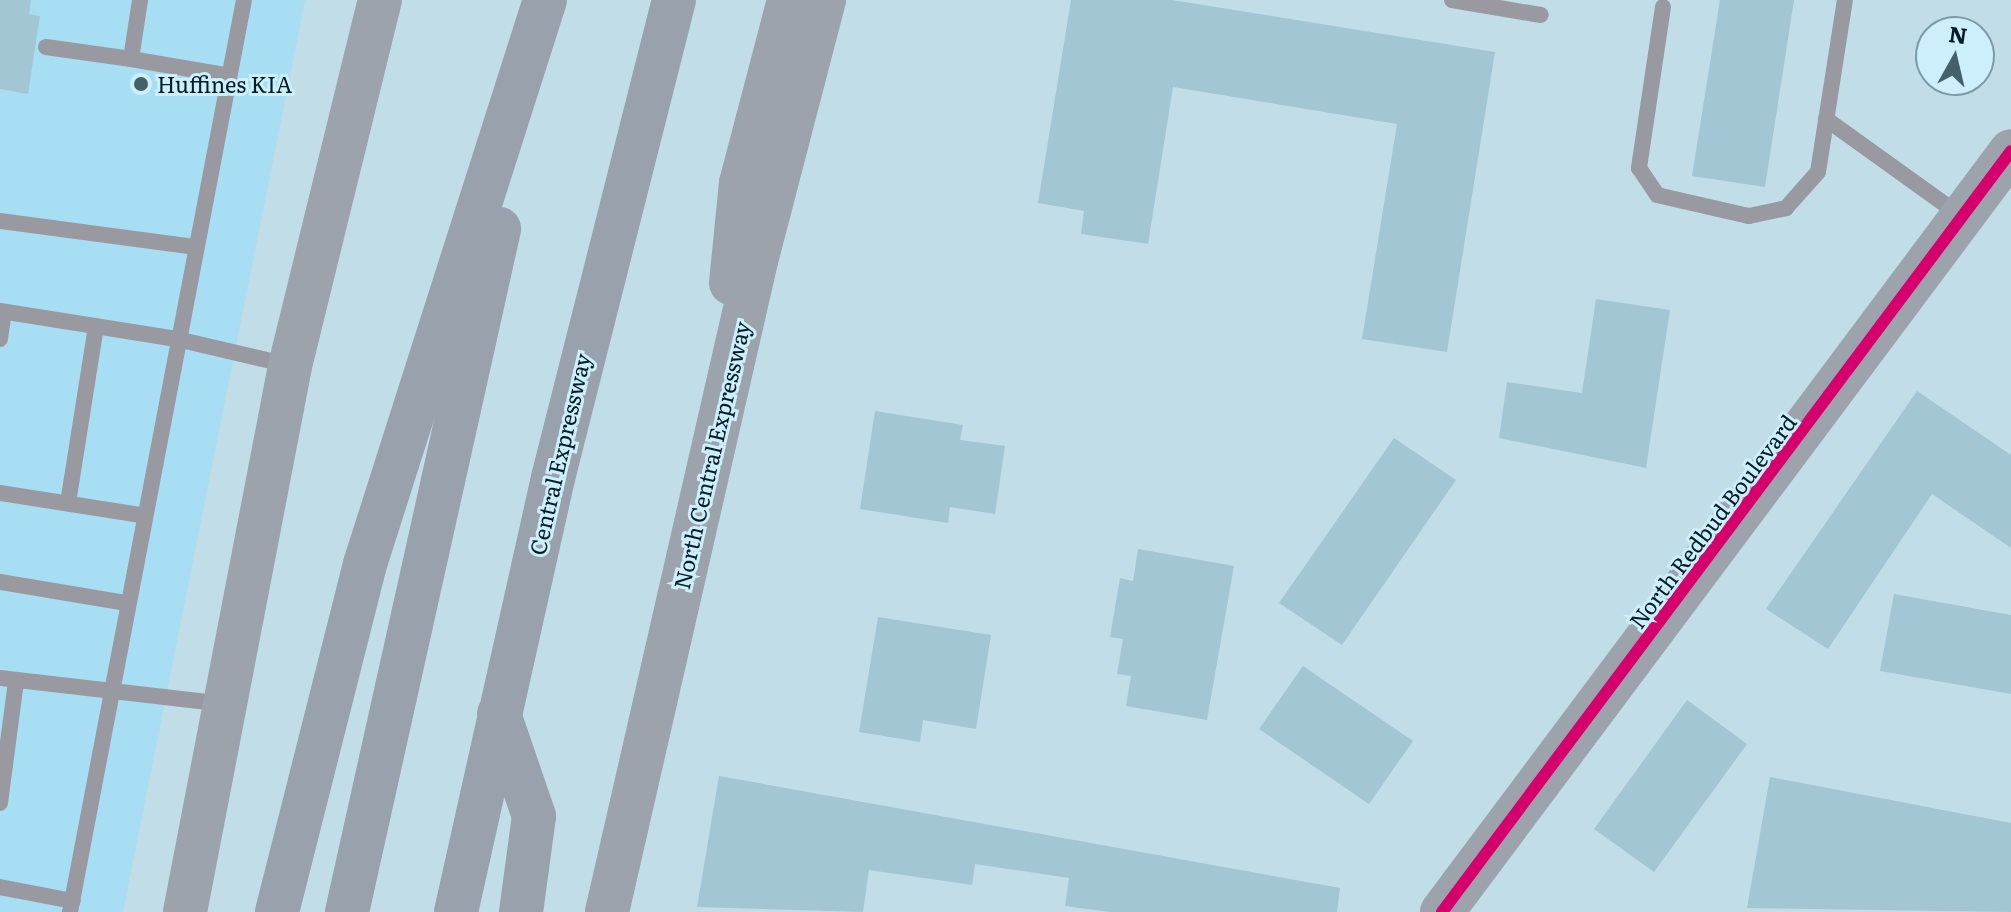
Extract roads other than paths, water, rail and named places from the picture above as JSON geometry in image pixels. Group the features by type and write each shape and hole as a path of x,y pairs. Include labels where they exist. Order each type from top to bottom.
{"highway":[{"path":"277,912 365,564 547,0"},
{"path":"347,912 547,0"},
{"name":"Central Expressway","path":"456,912 499,714 674,0"},
{"path":"499,714 534,816 521,912"}],"main road":[{"path":"185,912 290,366 380,0"},
{"path":"725,393 734,222 789,0"},
{"name":"North Central Expressway","path":"607,912 725,393 824,0"},
{"name":"North Redbud Boulevard","path":"1442,912 2011,151"}],"lane":[{"path":"131,59 140,0"},
{"path":"0,887 72,907 141,515 196,247 225,75 244,0"},
{"path":"1452,0 1541,15"},
{"path":"1663,7 1639,144 1639,168 1657,195 1749,216 1786,208 1818,172 1845,0"},
{"path":"46,47 225,75"},
{"path":"1826,119 1962,217"},
{"path":"0,221 196,247"},
{"path":"0,339 2,311 177,339 290,366"},
{"path":"68,503 96,326"},
{"path":"0,493 141,515"},
{"path":"0,582 125,603"},
{"path":"0,803 8,679 110,695 226,704"}],"place":[{"name":"Huffines KIA","path":"141,84"}]}
